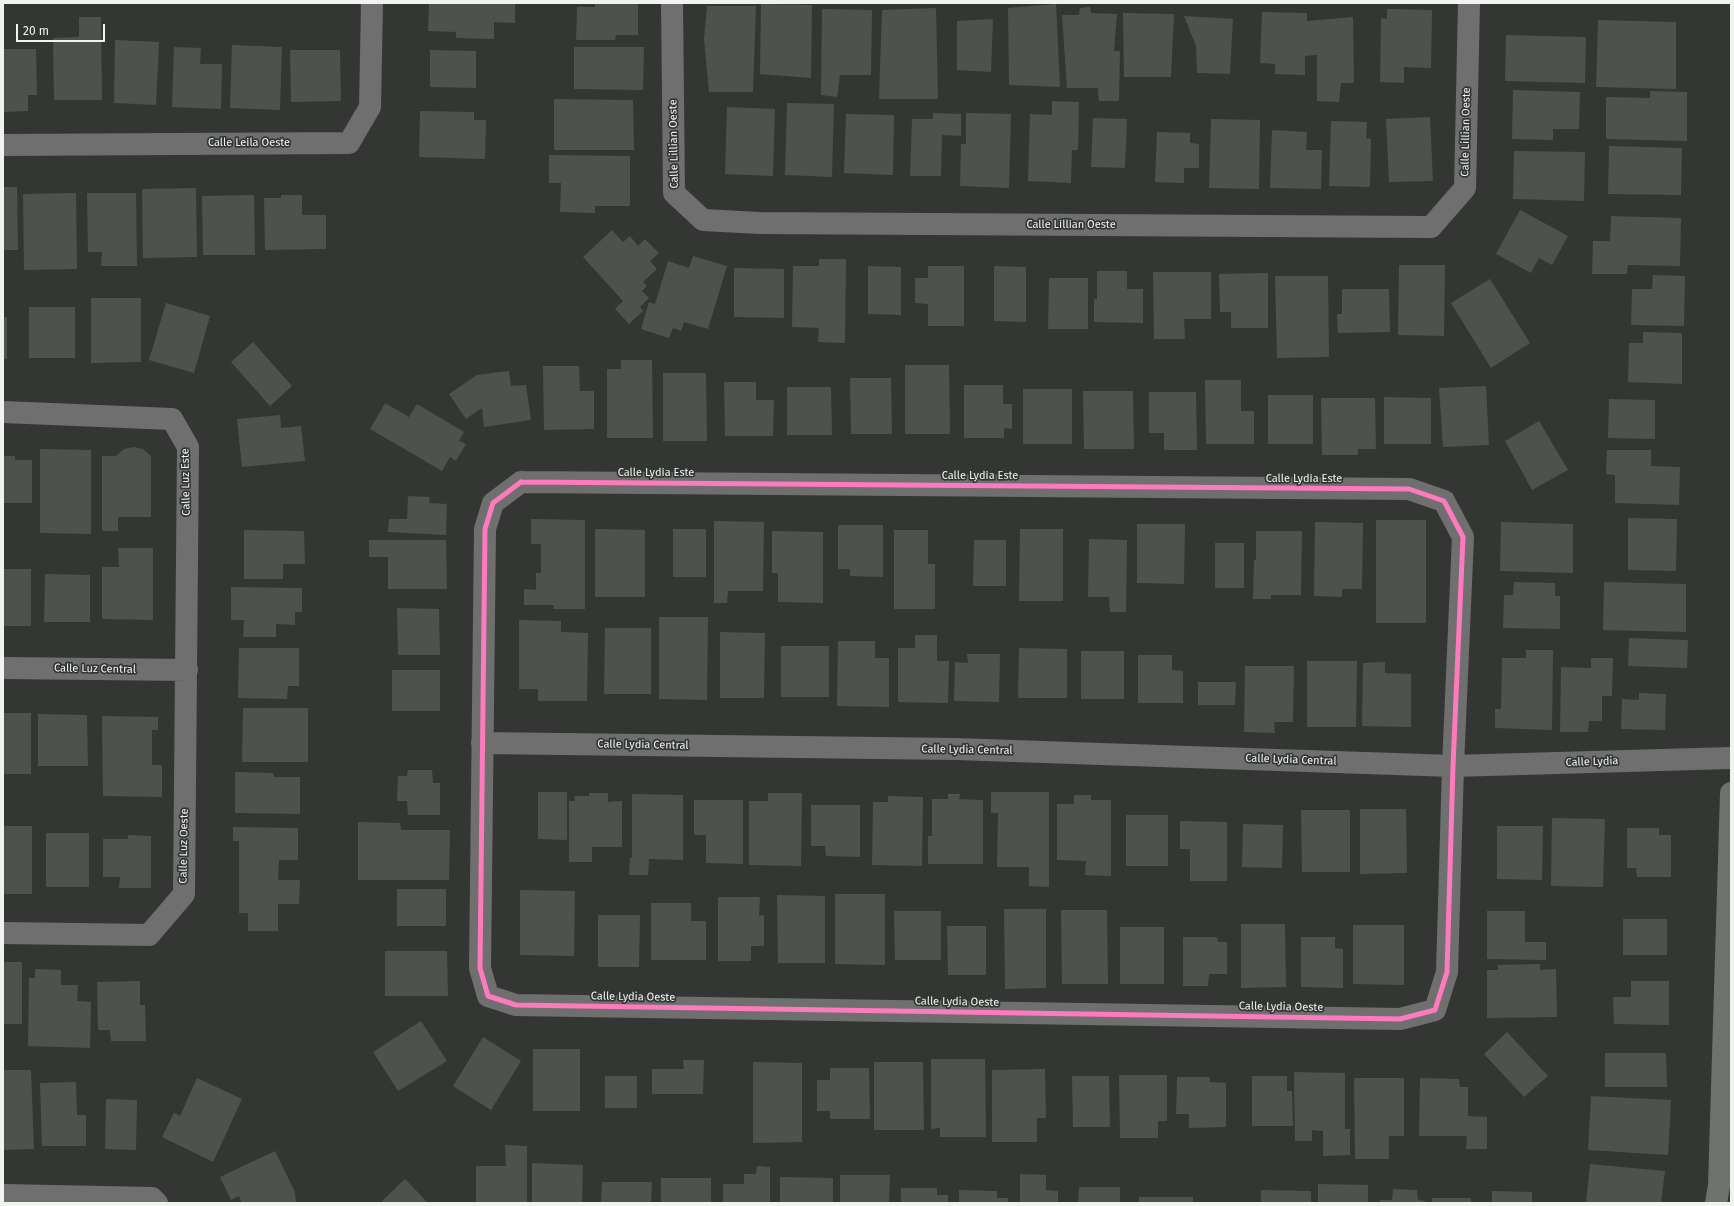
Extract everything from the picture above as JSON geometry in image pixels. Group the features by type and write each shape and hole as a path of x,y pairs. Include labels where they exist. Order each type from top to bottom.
{"street":[{"name":"Calle Leila Oeste","path":"3,145 349,143 370,107 372,3"},
{"name":"Calle Lillian Oeste","path":"672,3 674,193 703,220 759,223 1431,227 1465,188 1469,3"},
{"name":"Calle Luz Este","path":"3,412 172,419 188,447 187,670"},
{"name":"Calle Lydia Este","path":"482,743 485,529 493,503 520,482 1409,489 1444,501 1463,537 1453,766"},
{"name":"Calle Luz Central","path":"3,668 187,670"},
{"name":"Calle Luz Oeste","path":"3,933 149,935 184,894 187,670"},
{"name":"Calle Lydia Central","path":"482,743 955,749 1453,766"},
{"name":"Calle Lydia Oeste","path":"482,743 480,968 488,996 524,1006 1400,1019 1435,1010 1447,972 1453,766"},
{"name":"Calle Lydia","path":"1453,766 1731,758"},
{"path":"1716,1203 1719,1186 1731,793"},
{"path":"3,1195 152,1198 157,1203"}],"building":[{"path":"429,3 515,3 515,23 494,22 494,39 456,38 456,32 428,31"},
{"path":"595,3 638,3 638,35 616,35 615,40 576,40 577,7 595,7"},
{"path":"761,4 812,5 811,78 760,74"},
{"path":"1056,4 1060,87 1009,85 1008,8"},
{"path":"707,6 756,6 753,92 709,92 704,39"},
{"path":"1090,7 1091,13 1117,14 1114,51 1120,51 1119,101 1099,101 1098,88 1067,88 1062,15 1079,15 1080,8"},
{"path":"936,8 938,99 879,99 882,10"},
{"path":"822,9 872,10 871,75 840,75 837,97 821,95"},
{"path":"1387,9 1432,10 1431,68 1404,67 1404,83 1380,82 1381,18 1387,19"},
{"path":"1262,12 1307,13 1307,21 1353,17 1354,83 1341,83 1339,102 1317,101 1317,55 1305,56 1305,75 1275,74 1275,64 1260,63"},
{"path":"1123,13 1174,14 1171,77 1124,77"},
{"path":"1184,16 1233,19 1230,74 1197,73 1196,46"},
{"path":"79,17 101,17 102,100 54,100 53,38 79,37"},
{"path":"993,19 991,72 957,70 957,21"},
{"path":"1598,20 1676,22 1676,89 1596,87"},
{"path":"1506,35 1586,37 1585,83 1505,81"},
{"path":"115,40 159,42 156,105 114,103"},
{"path":"232,45 282,47 280,110 230,108"},
{"path":"174,47 201,48 200,64 222,64 221,109 172,107"},
{"path":"574,47 644,47 643,90 574,89"},
{"path":"3,49 36,49 37,95 28,95 28,111 3,112"},
{"path":"290,50 340,50 341,101 291,102"},
{"path":"430,50 476,51 476,88 430,87"},
{"path":"1513,90 1580,92 1579,129 1553,129 1553,140 1512,139"},
{"path":"1650,91 1687,92 1687,141 1606,139 1606,97 1650,98"},
{"path":"554,99 633,100 634,150 554,150"},
{"path":"1052,101 1079,102 1078,150 1072,150 1071,183 1028,181 1030,114 1052,115"},
{"path":"787,103 834,104 832,177 785,175"},
{"path":"727,107 775,109 773,176 725,174"},
{"path":"420,111 474,112 474,120 486,120 485,159 419,157"},
{"path":"933,113 961,114 961,136 942,135 941,176 910,176 912,119 933,119"},
{"path":"966,113 1011,114 1009,188 960,186 961,144 966,144"},
{"path":"846,114 894,115 893,175 844,173"},
{"path":"1430,117 1433,181 1389,182 1386,119"},
{"path":"1093,118 1127,119 1125,168 1091,167"},
{"path":"1211,119 1260,120 1259,189 1209,188"},
{"path":"1331,121 1367,122 1366,138 1371,139 1370,187 1329,186"},
{"path":"1272,130 1307,132 1306,150 1322,150 1321,189 1270,188"},
{"path":"1157,132 1190,133 1190,143 1199,144 1199,168 1184,168 1184,183 1155,182"},
{"path":"1609,146 1682,148 1681,195 1608,194"},
{"path":"1514,151 1585,152 1584,201 1513,199"},
{"path":"549,155 630,156 630,206 595,206 595,213 560,212 561,183 549,183"},
{"path":"3,187 17,187 18,250 3,250"},
{"path":"196,188 197,257 143,258 142,189"},
{"path":"76,193 77,269 24,270 23,194"},
{"path":"87,193 136,193 137,266 101,266 102,252 88,252"},
{"path":"254,195 255,255 203,255 202,196"},
{"path":"281,195 302,195 302,215 326,215 326,249 265,250 264,198 281,198"},
{"path":"1520,210 1568,236 1552,265 1539,258 1531,273 1496,254"},
{"path":"1611,216 1681,218 1680,266 1628,265 1627,274 1592,274 1593,241 1610,241"},
{"path":"612,230 623,242 630,236 638,246 645,239 659,253 650,261 657,269 643,282 647,286 642,291 649,298 640,307 643,311 629,324 615,309 623,301 583,257"},
{"path":"693,256 727,266 708,329 684,322 681,331 673,328 669,338 641,329 649,302 655,304 668,261 689,268"},
{"path":"819,259 846,259 845,343 818,342 819,328 792,327 793,266 819,266"},
{"path":"1399,265 1445,265 1444,336 1398,335"},
{"path":"868,266 901,267 901,315 868,314"},
{"path":"928,266 964,266 964,326 928,326 928,304 915,303 915,278 928,278"},
{"path":"994,266 1026,267 1026,322 994,321"},
{"path":"734,268 784,269 784,318 734,317"},
{"path":"1097,271 1127,271 1127,289 1143,289 1143,323 1094,322 1094,299 1097,299"},
{"path":"1153,272 1211,272 1211,319 1184,319 1185,339 1154,339"},
{"path":"1268,273 1268,328 1231,328 1231,312 1220,312 1219,274"},
{"path":"1653,275 1685,276 1684,326 1631,325 1632,289 1652,289"},
{"path":"1275,276 1328,276 1329,357 1277,358"},
{"path":"1049,278 1088,278 1088,329 1048,329"},
{"path":"1490,279 1530,343 1491,368 1451,303"},
{"path":"1342,289 1389,289 1390,332 1338,333 1337,314 1342,314"},
{"path":"91,298 141,298 141,362 91,363"},
{"path":"166,303 210,316 194,373 149,360"},
{"path":"29,307 75,307 75,358 29,358"},
{"path":"3,317 7,317 7,359 3,359"},
{"path":"1643,332 1682,333 1682,384 1628,382 1629,343 1643,343"},
{"path":"253,342 292,386 270,406 231,362"},
{"path":"621,360 652,360 653,438 607,438 607,369 621,369"},
{"path":"905,365 949,365 950,434 905,434"},
{"path":"543,366 579,366 580,391 594,391 594,429 544,430"},
{"path":"509,371 511,386 526,385 531,420 484,427 482,408 466,419 449,394 477,375"},
{"path":"663,373 706,373 707,441 663,441"},
{"path":"850,378 891,378 892,434 851,434"},
{"path":"1205,380 1241,380 1241,411 1254,411 1254,444 1206,444"},
{"path":"724,382 756,382 756,400 774,400 773,436 725,436"},
{"path":"964,385 1003,385 1003,404 1012,404 1012,429 1004,428 1004,438 964,438"},
{"path":"1486,386 1489,445 1443,447 1439,388"},
{"path":"787,387 831,387 832,435 787,435"},
{"path":"1023,389 1072,389 1072,444 1023,444"},
{"path":"1083,391 1133,391 1134,449 1084,449"},
{"path":"1149,392 1196,392 1197,450 1164,450 1164,433 1149,433"},
{"path":"1268,395 1313,395 1313,444 1268,444"},
{"path":"1384,397 1431,398 1431,444 1384,444"},
{"path":"1321,398 1375,398 1376,449 1358,449 1358,455 1322,455"},
{"path":"1609,399 1655,400 1655,439 1608,438"},
{"path":"385,403 409,417 417,404 464,432 459,441 466,444 456,461 450,457 442,471 370,429"},
{"path":"280,415 281,428 301,426 305,461 242,467 237,419"},
{"path":"1539,421 1568,470 1532,490 1505,441"},
{"path":"134,447 143,449 151,456 151,517 118,517 118,531 102,531 102,456 116,456 124,449"},
{"path":"40,449 91,450 91,534 40,533"},
{"path":"1607,450 1651,450 1651,466 1680,467 1679,505 1615,503 1615,475 1606,474"},
{"path":"3,456 15,456 15,460 32,460 32,503 3,503"},
{"path":"408,496 430,497 429,503 447,504 446,535 388,532 389,519 407,519"},
{"path":"1628,518 1677,519 1676,571 1628,570"},
{"path":"531,519 585,520 585,609 553,609 554,605 524,605 524,589 536,590 536,573 541,573 541,544 531,544"},
{"path":"1376,520 1426,520 1426,623 1376,623"},
{"path":"714,521 764,522 763,591 728,591 727,603 714,603"},
{"path":"1315,522 1363,523 1362,589 1342,589 1342,597 1314,596"},
{"path":"1501,522 1573,524 1573,573 1500,571"},
{"path":"1137,524 1185,524 1184,584 1137,583"},
{"path":"838,525 883,525 883,577 850,576 850,569 838,569"},
{"path":"595,529 645,530 645,597 595,597"},
{"path":"673,529 706,529 706,577 673,577"},
{"path":"1020,529 1063,529 1063,601 1019,601"},
{"path":"244,530 304,531 305,564 283,564 283,579 244,579"},
{"path":"894,530 928,530 928,564 935,564 935,609 894,609"},
{"path":"772,531 823,532 823,603 778,602 778,573 772,573"},
{"path":"1256,531 1302,531 1301,595 1271,595 1271,599 1253,599 1254,560 1256,560"},
{"path":"1089,539 1127,540 1126,612 1110,612 1109,597 1088,597"},
{"path":"369,540 446,540 447,589 388,589 388,557 369,557"},
{"path":"974,540 1006,540 1006,586 973,586"},
{"path":"1215,543 1244,543 1244,588 1215,588"},
{"path":"118,548 153,548 153,620 102,619 102,567 119,567"},
{"path":"3,569 31,569 31,626 3,626"},
{"path":"45,574 90,575 90,622 44,622"},
{"path":"1514,582 1555,583 1555,596 1560,596 1560,629 1503,628 1504,595 1513,595"},
{"path":"1604,582 1686,584 1686,632 1603,630"},
{"path":"231,587 302,588 302,612 295,612 295,625 276,624 276,637 243,637 244,620 231,620"},
{"path":"397,608 439,609 440,655 398,655"},
{"path":"659,617 708,617 707,700 659,699"},
{"path":"519,620 561,621 561,632 588,633 587,701 538,701 538,689 519,689"},
{"path":"605,628 651,628 651,694 604,694"},
{"path":"720,632 765,633 764,698 720,698"},
{"path":"915,635 937,635 937,661 949,661 948,703 898,702 898,648 915,648"},
{"path":"1629,638 1688,640 1687,668 1628,666"},
{"path":"838,641 875,641 875,658 889,658 889,707 837,706"},
{"path":"781,646 829,646 829,697 781,697"},
{"path":"239,648 299,648 299,686 288,686 287,699 238,698"},
{"path":"1019,648 1067,649 1067,698 1018,698"},
{"path":"1526,650 1553,650 1552,730 1495,728 1495,709 1501,709 1502,658 1526,658"},
{"path":"1081,651 1124,651 1124,699 1081,699"},
{"path":"967,654 1000,654 999,702 954,701 955,662 968,663"},
{"path":"1138,655 1172,655 1172,670 1183,671 1183,703 1138,703"},
{"path":"1591,658 1613,658 1612,696 1602,696 1602,721 1589,721 1588,732 1560,732 1561,667 1591,668"},
{"path":"1307,661 1357,661 1356,727 1307,727"},
{"path":"1385,662 1385,673 1411,674 1411,727 1362,726 1363,663"},
{"path":"1245,666 1294,666 1293,722 1274,722 1275,733 1244,732"},
{"path":"392,670 440,670 440,711 392,711"},
{"path":"1198,682 1236,682 1235,705 1198,705"},
{"path":"1639,693 1666,694 1665,730 1621,729 1622,699 1639,700"},
{"path":"243,708 308,708 308,762 242,762"},
{"path":"3,713 31,713 31,774 3,774"},
{"path":"38,714 87,715 88,766 38,766"},
{"path":"102,716 158,717 158,730 152,730 152,765 162,765 162,797 103,796"},
{"path":"408,770 432,770 433,783 440,783 440,815 408,815 407,801 397,801 398,776 407,776"},
{"path":"235,772 273,773 274,777 300,777 300,814 235,813"},
{"path":"538,792 567,792 567,840 538,839"},
{"path":"991,792 1049,792 1049,887 1029,886 1029,867 997,867 998,813 991,813"},
{"path":"589,793 608,793 608,802 622,801 622,847 592,847 592,862 569,862 569,801 575,801 574,796 589,796"},
{"path":"768,793 802,793 801,866 749,865 749,801 768,801"},
{"path":"632,794 683,795 683,860 649,859 648,875 629,875 630,858 632,858"},
{"path":"948,794 960,794 959,799 983,800 983,864 928,864 928,836 932,836 932,799 948,799"},
{"path":"1074,795 1091,795 1091,800 1111,800 1111,876 1085,875 1086,861 1057,860 1057,804 1074,804"},
{"path":"888,796 923,797 922,866 872,865 873,802 888,802"},
{"path":"694,800 743,800 743,864 706,863 706,835 694,835"},
{"path":"811,805 860,805 860,857 826,856 825,846 811,846"},
{"path":"1360,809 1406,809 1407,873 1360,874"},
{"path":"1301,810 1350,810 1350,872 1302,872"},
{"path":"1126,815 1168,815 1168,866 1126,866"},
{"path":"1552,818 1605,819 1603,887 1551,886"},
{"path":"1180,821 1227,822 1227,881 1190,881 1190,849 1180,849"},
{"path":"358,822 400,823 401,830 450,830 449,880 358,880"},
{"path":"1243,824 1283,825 1282,868 1242,867"},
{"path":"3,826 32,826 32,894 3,894"},
{"path":"1497,826 1543,826 1542,880 1497,879"},
{"path":"233,827 298,828 298,860 279,860 278,880 300,880 299,904 278,904 278,931 248,931 248,913 239,913 239,841 233,841"},
{"path":"1627,828 1659,828 1659,835 1671,835 1671,877 1637,877 1636,868 1627,868"},
{"path":"46,833 89,833 89,887 46,887"},
{"path":"128,835 151,836 151,888 119,888 120,877 103,877 103,839 128,839"},
{"path":"397,889 446,889 446,926 397,926"},
{"path":"520,890 575,891 574,956 520,955"},
{"path":"835,894 885,894 885,965 835,964"},
{"path":"777,895 825,896 825,963 778,963"},
{"path":"718,897 760,897 759,916 764,915 764,946 751,946 751,961 718,961"},
{"path":"651,903 691,903 691,921 706,921 706,960 651,960"},
{"path":"1004,909 1046,909 1046,988 1005,989"},
{"path":"1061,910 1107,910 1108,984 1062,984"},
{"path":"894,911 941,911 941,960 895,960"},
{"path":"1487,911 1525,911 1525,942 1546,942 1546,960 1487,959"},
{"path":"598,915 640,915 639,967 598,967"},
{"path":"1623,919 1667,919 1667,955 1623,955"},
{"path":"1241,924 1285,924 1286,987 1241,988"},
{"path":"1353,925 1404,925 1404,985 1353,984"},
{"path":"947,926 986,926 986,975 948,975"},
{"path":"1120,927 1164,927 1164,984 1120,984"},
{"path":"1183,937 1217,937 1218,942 1227,942 1227,974 1209,974 1208,986 1183,986"},
{"path":"1301,937 1335,937 1335,948 1343,949 1343,988 1301,987"},
{"path":"385,951 447,951 448,996 385,996"},
{"path":"3,962 22,962 22,1024 3,1024"},
{"path":"1540,964 1540,970 1556,969 1557,1017 1487,1018 1487,970 1498,970 1498,965"},
{"path":"35,969 61,970 61,985 78,985 77,1001 91,1002 90,1048 28,1046 29,978 35,978"},
{"path":"140,981 140,1005 145,1005 146,1041 111,1041 110,1030 98,1030 97,982"},
{"path":"1631,981 1669,981 1669,1025 1614,1024 1613,997 1631,997"},
{"path":"421,1021 447,1061 398,1091 373,1052"},
{"path":"1507,1032 1548,1076 1524,1097 1484,1054"},
{"path":"483,1037 521,1061 491,1110 453,1086"},
{"path":"533,1049 580,1049 580,1111 533,1111"},
{"path":"1605,1053 1666,1053 1667,1087 1605,1087"},
{"path":"931,1059 985,1059 986,1137 940,1137 940,1128 931,1129"},
{"path":"683,1060 704,1060 703,1094 652,1094 652,1069 684,1069"},
{"path":"753,1062 802,1063 802,1142 753,1143"},
{"path":"874,1062 923,1062 924,1130 874,1130"},
{"path":"830,1068 869,1068 870,1119 830,1119 830,1111 817,1111 817,1080 830,1080"},
{"path":"1045,1069 1046,1118 1037,1118 1037,1142 992,1142 992,1070"},
{"path":"3,1070 31,1070 34,1149 3,1150"},
{"path":"1294,1072 1345,1073 1345,1129 1350,1129 1350,1155 1323,1156 1323,1131 1312,1130 1312,1141 1295,1141"},
{"path":"1119,1075 1167,1075 1167,1121 1158,1121 1158,1138 1120,1138"},
{"path":"605,1076 637,1076 637,1108 605,1108"},
{"path":"1072,1076 1109,1076 1110,1127 1073,1127"},
{"path":"1252,1076 1287,1076 1287,1091 1292,1091 1293,1126 1252,1126"},
{"path":"1177,1077 1210,1077 1210,1082 1226,1083 1226,1127 1189,1128 1189,1114 1176,1114"},
{"path":"197,1078 242,1099 213,1162 162,1137 174,1113 180,1116"},
{"path":"1354,1078 1404,1078 1404,1136 1389,1136 1389,1159 1355,1159"},
{"path":"1420,1078 1459,1079 1460,1087 1468,1087 1468,1116 1487,1117 1487,1149 1466,1149 1467,1136 1419,1136"},
{"path":"76,1082 77,1115 86,1115 86,1146 42,1146 40,1083"},
{"path":"1591,1096 1671,1100 1668,1155 1588,1150"},
{"path":"106,1099 137,1100 136,1150 105,1149"},
{"path":"505,1145 527,1146 527,1203 476,1203 476,1166 506,1166"},
{"path":"275,1151 295,1192 296,1203 242,1203 239,1196 231,1200 220,1177"},
{"path":"532,1163 583,1165 582,1203 532,1203"},
{"path":"1590,1164 1665,1171 1661,1203 1586,1203"},
{"path":"757,1166 770,1167 770,1203 723,1203 723,1184 744,1184 744,1174 756,1174"},
{"path":"1020,1174 1046,1175 1046,1190 1058,1191 1058,1203 1020,1203"},
{"path":"840,1175 890,1175 889,1203 840,1203"},
{"path":"780,1177 833,1178 833,1203 780,1203"},
{"path":"661,1178 711,1178 711,1203 661,1203"},
{"path":"405,1179 428,1203 384,1203 382,1201"},
{"path":"602,1182 652,1182 651,1203 601,1203"},
{"path":"1318,1184 1368,1185 1368,1203 1318,1203"},
{"path":"1079,1187 1120,1187 1120,1203 1078,1203"},
{"path":"901,1188 937,1188 937,1195 948,1195 948,1203 901,1203"},
{"path":"1393,1189 1417,1190 1418,1200 1425,1201 1425,1203 1380,1203 1380,1200 1392,1200"},
{"path":"959,1190 997,1191 997,1198 1008,1198 1008,1203 959,1203"},
{"path":"1261,1190 1311,1191 1311,1203 1261,1203"},
{"path":"1492,1191 1532,1192 1532,1203 1492,1203"},
{"path":"1139,1197 1193,1197 1193,1203 1139,1203"},
{"path":"1432,1198 1471,1198 1471,1203 1432,1203"}],"cycle path":[{"path":"521,482 1409,489 1444,501 1463,537 1453,766 1447,972 1435,1010 1400,1019 516,1005 488,996 480,968 485,529 493,503 521,482"}]}
